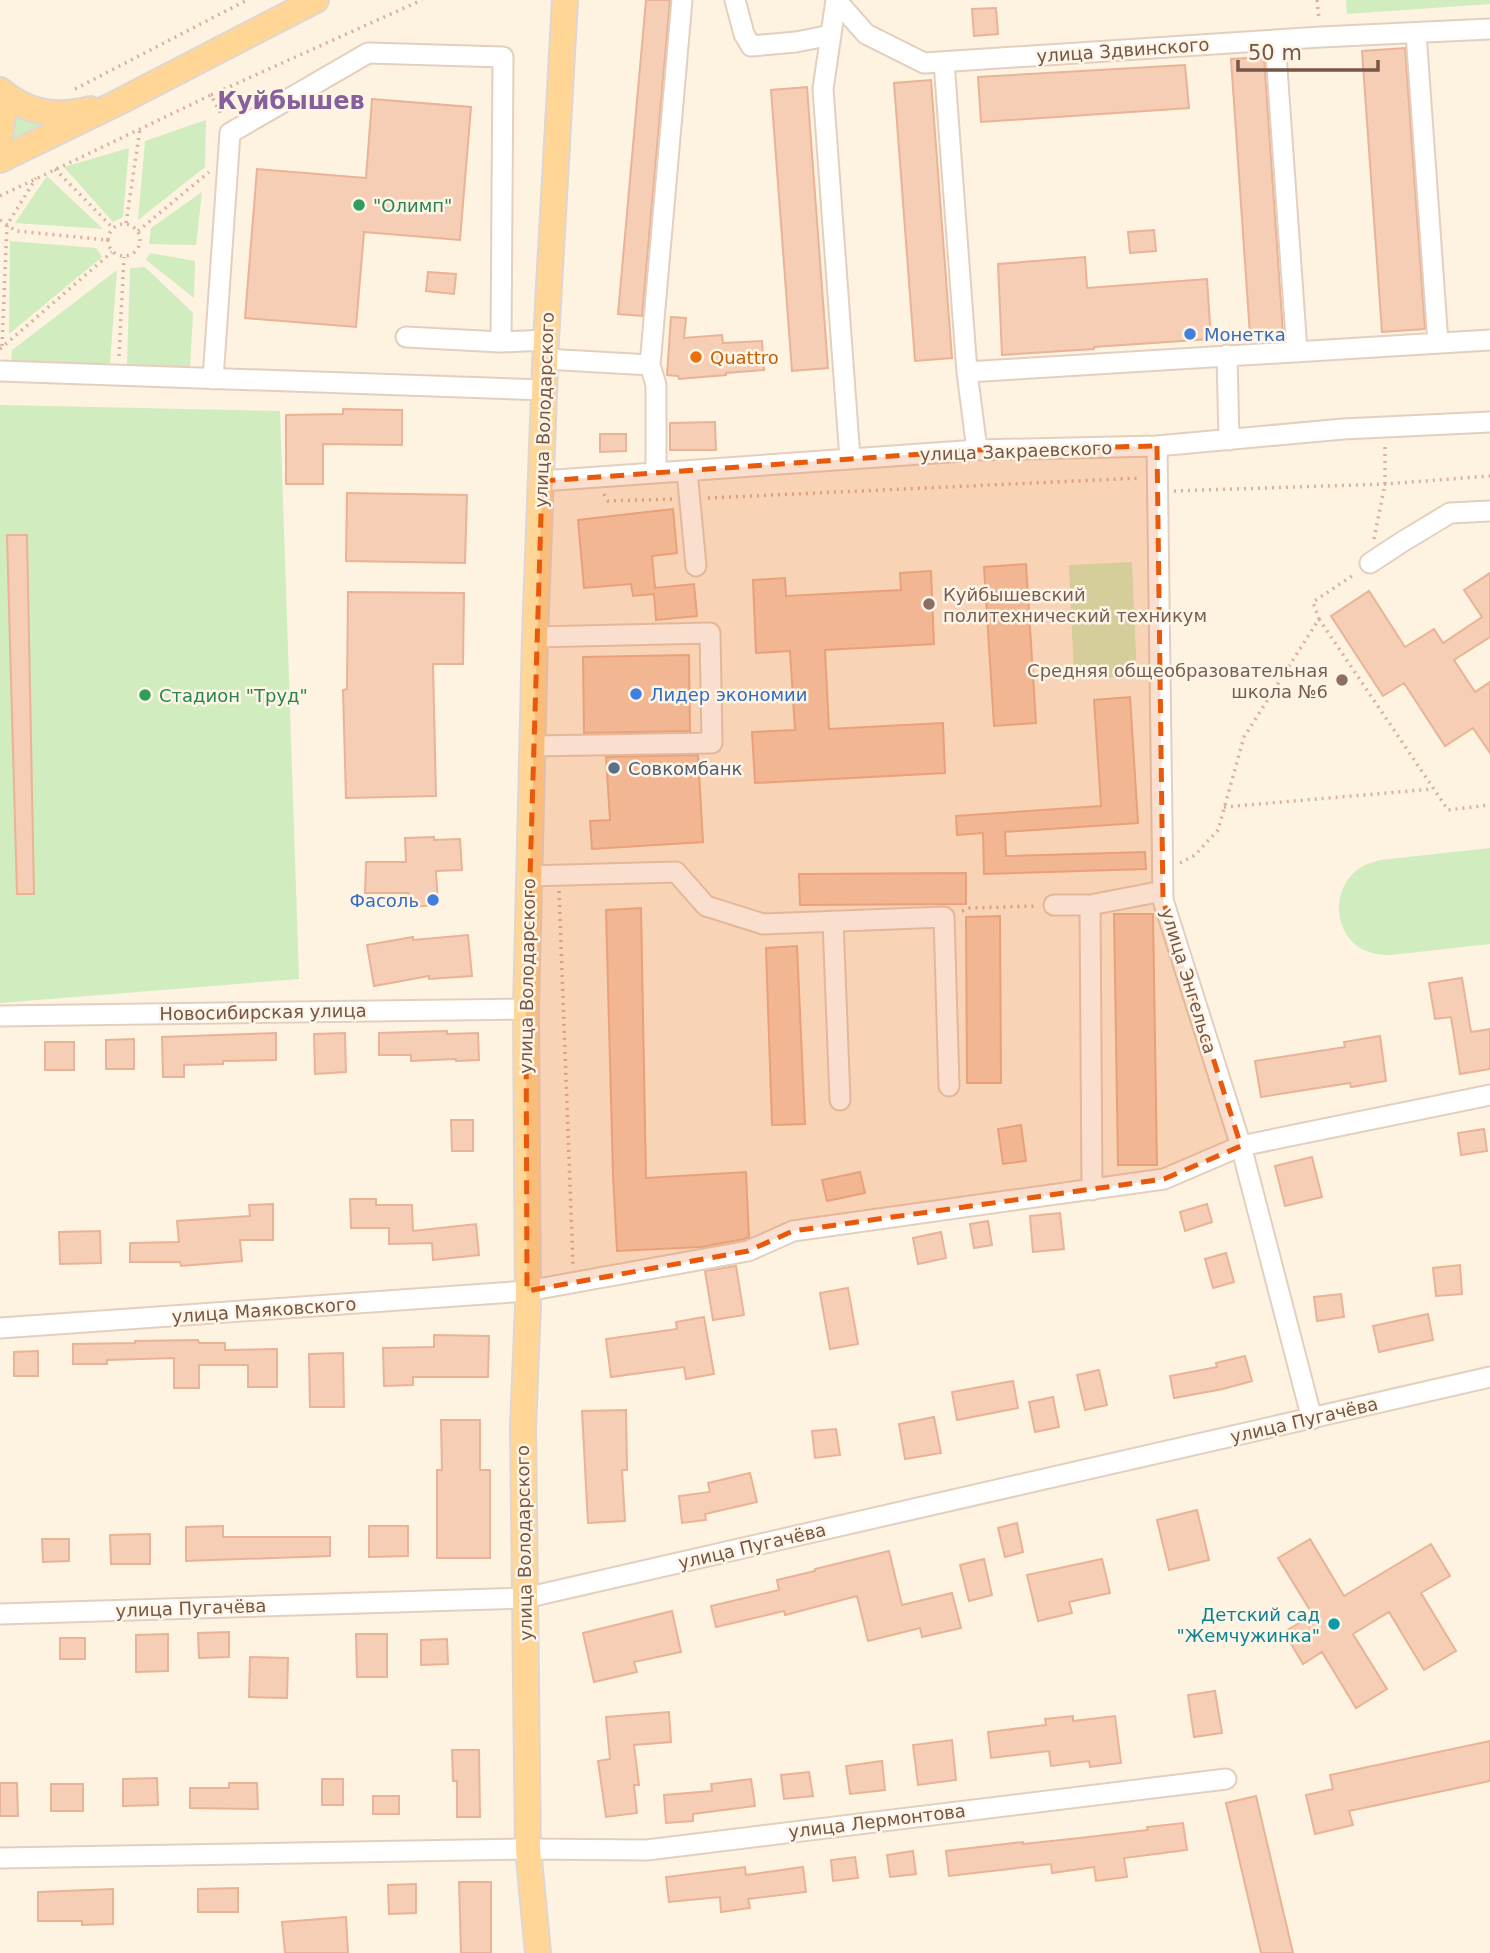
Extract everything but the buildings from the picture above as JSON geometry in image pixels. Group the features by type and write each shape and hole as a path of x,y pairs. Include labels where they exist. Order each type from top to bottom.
{"main road":[{"path":"0,160 316,0"},
{"name":"улица Володарского","path":"538,1953 528,1849 523,1426 527,1292 526,1009 535,637 546,350 565,0"},
{"path":"0,90 19,104 39,111 65,114 117,103"},
{"path":"0,103 3,115 0,136"}],"street":[{"path":"656,473 656,385 650,365 682,0"},
{"path":"735,0 744,34 751,46 796,42 831,35"},
{"path":"836,0 823,89 850,460"},
{"path":"836,0 866,34 934,62 977,450"},
{"name":"улица Здвинского","path":"934,62 1490,29"},
{"path":"1416,33 1438,343"},
{"path":"1275,40 1297,351"},
{"path":"213,379 230,133 368,53 503,57 501,342"},
{"path":"406,337 501,342 650,365"},
{"path":"967,372 1490,340"},
{"path":"1227,355 1229,440"},
{"path":"0,371 545,390"},
{"name":"улица Закраевского","path":"542,481 977,450 1157,446 1386,427 1490,422"},
{"name":"улица Энгельса","path":"1157,446 1163,900 1241,1146 1312,1419"},
{"path":"687,471 695,566"},
{"path":"1370,564 1402,541 1450,513 1490,510"},
{"path":"533,746 712,743 710,633 535,637"},
{"path":"528,876 676,872 706,906 763,924 944,917 948,1086"},
{"path":"1054,905 1090,905 1163,891"},
{"path":"1090,905 1092,1190"},
{"path":"833,921 840,1100"},
{"name":"Новосибирская улица","path":"0,1016 526,1009"},
{"name":"улица Маяковского","path":"0,1328 527,1292 748,1251 793,1231 1164,1179 1241,1146 1490,1095"},
{"name":"улица Пугачёва","path":"0,1614 525,1598 1490,1377"},
{"name":"улица Лермонтова","path":"0,1857 528,1849 647,1850 1226,1779"}],"path":[{"path":"75,89 247,0"},
{"path":"0,196 211,95 422,0"},
{"path":"211,95 230,133"},
{"path":"126,224 140,128"},
{"path":"138,231 229,156"},
{"path":"55,169 113,228"},
{"path":"1,347 7,225 36,178"},
{"path":"0,220 16,231 107,240"},
{"path":"126,224 138,231 140,238 138,249 130,256 124,257 112,252 107,240 113,228 126,224"},
{"path":"1,347 112,252"},
{"path":"118,376 124,257"},
{"path":"1386,427 1385,484 1370,564 1313,602 1319,619 1448,810 1490,805"},
{"path":"594,478 608,501 1157,485 1385,484 1490,476"},
{"path":"1163,871 1195,855 1218,830 1244,737 1319,619"},
{"path":"1224,807 1433,789"},
{"path":"559,875 574,1283"},
{"path":"944,917 970,908 1054,905"}],"highlighted area":[{"path":"1157,446 1163,900 1241,1146 1164,1179 793,1231 748,1251 527,1291 526,1009 542,481 977,450"}],"green space":[{"path":"1346,0 1490,0 1490,4 1347,14"},
{"path":"12,111 53,121 13,139"},
{"path":"206,120 205,167 138,220 145,141"},
{"path":"129,148 123,217 113,222 64,167"},
{"path":"47,176 103,229 15,223"},
{"path":"202,192 196,245 149,244 151,228"},
{"path":"10,241 96,248 102,257 9,334"},
{"path":"150,253 195,261 194,298 146,260"},
{"path":"145,267 193,313 190,367 127,366 130,268"},
{"path":"117,270 110,363 11,363 12,350"},
{"name":"Стадион \"Труд\"","path":"0,405 280,411 299,979 0,1003"},
{"path":"1132,562 1137,676 1074,679 1069,565"},
{"path":"1490,848 1490,944 1384,955 1364,950 1345,932 1340,920 1341,895 1354,873 1365,865 1380,860"}],"place":[{"name":"\"Олимп\"","path":"359,205"},
{"name":"Монетка","path":"1190,334"},
{"name":"Quattro","path":"696,357"},
{"name":"Куйбышевский политехнический техникум","path":"929,604"},
{"name":"Средняя общеобразовательная школа №6","path":"1342,680"},
{"name":"Лидер экономии","path":"636,694"},
{"name":"Стадион \"Труд\"","path":"145,695"},
{"name":"Совкомбанк","path":"614,768"},
{"name":"Фасоль","path":"433,900"},
{"name":"Детский сад \"Жемчужинка\"","path":"1334,1624"}],"district":[{"name":"Куйбышев","path":"291,101"}]}
